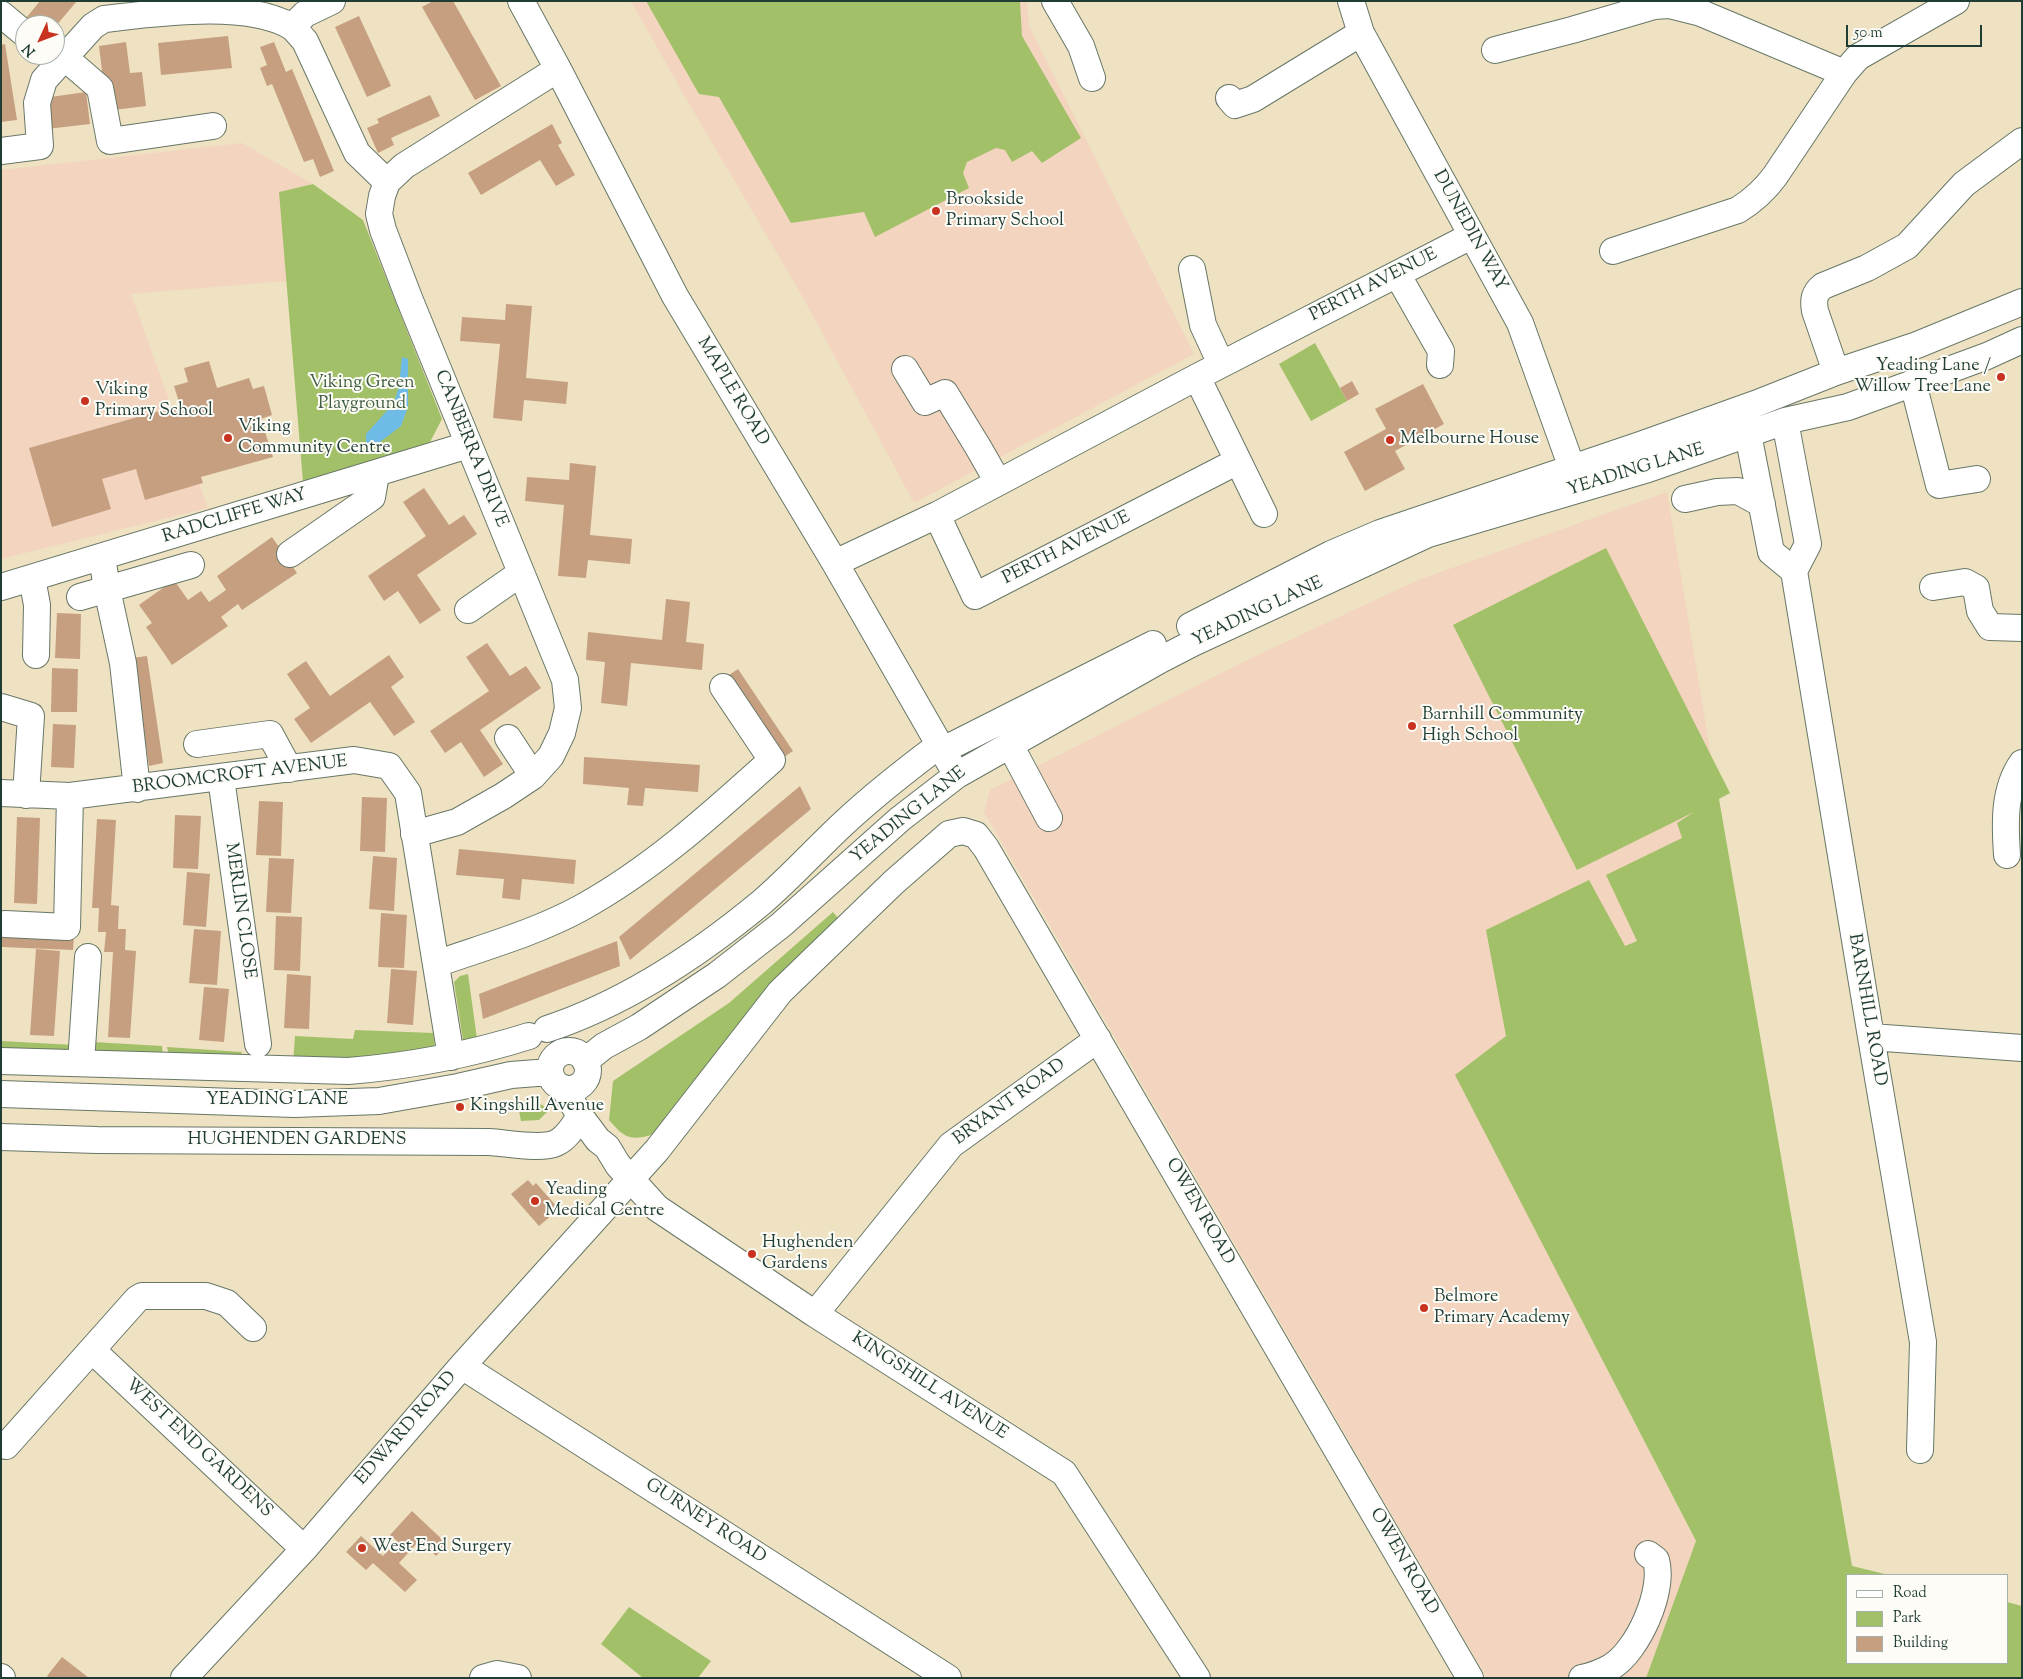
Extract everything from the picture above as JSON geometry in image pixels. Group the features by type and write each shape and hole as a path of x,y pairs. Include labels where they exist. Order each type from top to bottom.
{"street":[{"path":"10,1 1,13 15,25"},
{"path":"292,27 305,14 332,1"},
{"path":"1055,1 1080,46 1092,78"},
{"name":"DUNEDIN WAY","path":"1351,1 1361,33 1520,323 1572,468"},
{"path":"1614,251 1738,210 1751,202 1763,192 1775,176 1844,73 1858,58 1956,1"},
{"path":"65,53 92,26 120,9 218,3 254,8 278,17 292,27 305,41 357,153 387,182 404,166 558,69"},
{"name":"MAPLE ROAD","path":"526,3 675,296 835,563 940,748 957,774"},
{"path":"1495,50 1654,6 1670,5 1701,13 1844,73"},
{"path":"1229,98 1236,105 1253,98 1361,33"},
{"path":"1,151 40,146 37,103 54,65"},
{"path":"56,65 100,88 110,141 213,126"},
{"path":"1836,372 1814,303 1817,290 1867,268 1907,246 1964,184 2022,142"},
{"name":"CANBERRA DRIVE","path":"387,182 379,214 383,230 408,298 565,680 568,708 562,733 552,756 533,776 503,796 457,822 414,834"},
{"name":"PERTH AVENUE","path":"835,563 937,515 1221,364 1471,236"},
{"path":"1192,269 1201,319 1221,364"},
{"path":"1397,274 1441,351 1440,364"},
{"path":"1,1062 348,1071 397,1067 451,1057 538,1032 595,1010 654,980 708,944 762,901 886,785 940,748 1331,554 1380,533 1755,404 1836,372 1917,345 2022,302"},
{"name":"YEADING LANE","path":"1,1094 294,1104 379,1101 458,1087 511,1075 570,1076 611,1042 670,1007 717,975 781,925 900,819 957,774 1160,660 1428,534 1648,469 1766,428 1848,407 1988,356 2022,340"},
{"path":"905,369 925,402 945,393 998,482"},
{"path":"1197,377 1264,514"},
{"path":"1913,383 1939,485 1977,479"},
{"path":"1755,404 1766,428 1808,544 1794,571 1771,552 1762,504 1766,428"},
{"name":"RADCLIFFE WAY","path":"1,586 468,446"},
{"name":"PERTH AVENUE","path":"937,515 975,596 1238,461"},
{"path":"290,554 372,497 376,474"},
{"path":"1685,499 1717,492 1738,491 1762,504"},
{"path":"102,557 123,663 137,789"},
{"path":"80,597 191,565"},
{"name":"BARNHILL ROAD","path":"1794,571 1871,1037 1924,1342 1920,1450"},
{"path":"468,610 521,573"},
{"path":"32,578 37,604 36,655"},
{"path":"1933,587 1965,582 1976,588 1980,611 1990,628 2022,628"},
{"path":"436,964 537,929 579,909 628,880 701,824 772,760 724,687"},
{"path":"1,707 31,716 14,794"},
{"path":"197,744 270,734 289,769"},
{"path":"508,738 533,776"},
{"path":"1010,745 1049,818"},
{"name":"BROOMCROFT AVENUE","path":"14,794 70,796 354,760 389,766 408,792 451,1057"},
{"path":"2007,856 2005,823 2007,801 2022,763"},
{"name":"MERLIN CLOSE","path":"221,778 258,1044"},
{"path":"6,924 67,927 70,796"},
{"name":"OWEN ROAD","path":"630,1180 657,1150 780,992 894,882 949,834 964,831 976,835 986,848 1098,1039 1470,1678"},
{"path":"81,1063 88,956"},
{"path":"654,980 670,1007"},
{"path":"1871,1037 2022,1048"},
{"name":"BRYANT ROAD","path":"815,1314 952,1146 1098,1039"},
{"name":"KINGSHILL AVENUE","path":"570,1076 607,1137 607,1147"},
{"name":"KINGSHILL AVENUE","path":"570,1076 580,1116 598,1140 607,1147 630,1180 668,1217 815,1314 1064,1473 1197,1678"},
{"name":"HUGHENDEN GARDENS","path":"1,1137 97,1140 489,1142 546,1146 558,1142 570,1132 580,1116"},
{"name":"EDWARD ROAD","path":"184,1678 304,1549 462,1366 630,1180"},
{"path":"6,1446 137,1299 142,1296 206,1296 228,1303 253,1328"},
{"name":"WEST END GARDENS","path":"92,1350 304,1549"},
{"name":"GURNEY ROAD","path":"462,1366 948,1678"},
{"path":"1582,1678 1611,1667 1628,1652 1644,1626 1658,1577 1656,1560 1648,1554"},
{"path":"483,1678 498,1674 518,1678"}],"shaded area":[{"name":"Brookside Primary School","path":"631,1 1027,1 1029,26 1194,354 914,503 801,294"},
{"name":"Viking Primary School","path":"242,143 313,184 280,192 287,281 131,294 208,508 1,559 1,170"},
{"path":"1667,492 1718,797 1710,908 1625,946 1456,1075 1696,1542 1646,1678 1487,1678 984,812 990,790 1245,661 1418,580"}],"green space":[{"path":"646,1 1020,1 1022,36 1081,138 1042,163 1032,151 1012,162 1005,150 996,148 967,162 963,173 969,188 875,237 864,212 791,223 719,97 699,94"},
{"name":"Viking Green Playground","path":"313,184 363,220 442,419 430,442 303,482 279,192"},
{"path":"1315,343 1347,401 1311,421 1279,364"},
{"path":"1606,548 1730,793 1719,799 1852,1566 1885,1574 1846,1574 1846,1664 2008,1664 2008,1602 2022,1606 2022,1678 1646,1678 1696,1541 1455,1075 1506,1036 1486,930 1589,880 1625,946 1637,941 1606,875 1682,838 1677,823 1694,812 1577,870 1453,625"},
{"path":"833,912 838,918 764,996 655,1134 634,1138 629,1137 624,1135 609,1120 613,1081 729,1003"},
{"path":"468,974 478,1046 472,1047 463,1040 454,982 460,976"},
{"path":"355,1030 433,1033 435,1048 424,1058 293,1064 295,1036 353,1039"},
{"path":"1,1041 74,1045 71,1052 1,1061"},
{"path":"93,1042 162,1046 164,1067 96,1058"},
{"path":"167,1047 242,1052 238,1063 170,1061"},
{"path":"540,1104 550,1109 539,1120 521,1121 518,1106"},
{"path":"629,1607 711,1661 698,1678 643,1678 601,1644"}],"water":[{"path":"402,357 408,359 408,407 401,426 376,445 366,444 366,434 394,403 399,386"}],"building":[{"path":"40,1 77,1 65,15 28,15"},
{"path":"433,1 453,1 501,86 475,100 422,7"},
{"path":"359,16 391,86 367,97 335,27"},
{"path":"228,36 232,68 161,75 158,43"},
{"path":"126,42 130,73 142,72 146,106 114,110 110,78 103,79 99,46"},
{"path":"274,42 286,72 292,69 334,171 320,177 313,159 304,162 272,84 267,86 260,68 267,65 260,47"},
{"path":"5,44 17,120 1,122 1,45"},
{"path":"86,92 90,124 47,129 43,98"},
{"path":"430,95 440,116 391,138 394,145 378,153 367,128 379,123 377,119"},
{"path":"552,124 562,143 558,145 575,175 556,186 540,160 481,195 468,173"},
{"path":"506,304 532,306 526,378 568,382 566,404 524,400 522,421 493,418 500,344 460,341 462,317 505,320"},
{"path":"209,361 217,388 249,378 253,389 264,386 272,415 261,419 273,457 201,477 203,483 145,500 136,469 102,479 111,509 52,527 29,448 180,405 174,386 188,382 184,368"},
{"path":"1352,381 1359,394 1347,401 1340,388"},
{"name":"Melbourne House","path":"1423,384 1444,424 1395,451 1405,469 1365,491 1344,452 1386,429 1375,409"},
{"path":"570,463 596,466 590,535 632,539 630,564 588,560 586,578 558,576 564,505 525,501 527,477 569,480"},
{"path":"424,488 449,525 464,515 477,534 417,575 441,610 420,624 398,591 384,601 368,576 426,536 403,502"},
{"path":"272,537 297,573 242,610 238,604 221,617 228,626 172,665 146,627 152,623 139,605 174,580 188,600 201,591 209,602 226,590 217,576"},
{"path":"666,599 690,602 686,642 704,644 702,670 631,663 627,706 601,703 605,662 586,660 588,632 662,640"},
{"path":"57,613 81,614 80,659 55,658"},
{"path":"487,643 510,676 526,666 541,688 480,730 503,764 484,777 461,742 445,753 430,731 489,691 466,657"},
{"path":"389,655 404,677 391,687 415,722 394,736 370,702 311,743 294,719 310,708 287,674 306,661 330,696"},
{"path":"147,656 163,763 149,766 132,658"},
{"path":"52,668 78,669 77,712 51,712"},
{"path":"738,669 793,751 781,759 726,677"},
{"path":"53,724 76,725 74,768 51,767"},
{"path":"584,757 700,765 698,792 645,788 643,806 627,805 629,788 583,784"},
{"path":"800,786 811,809 630,960 619,937"},
{"path":"362,797 387,798 385,852 360,851"},
{"path":"259,801 283,802 281,856 256,855"},
{"path":"175,815 201,816 198,869 173,868"},
{"path":"17,817 40,818 37,904 14,903"},
{"path":"97,819 116,820 111,905 119,906 118,929 126,929 125,950 136,951 130,1038 108,1037 113,952 104,952 106,932 98,932 99,908 92,908"},
{"path":"459,849 576,860 574,884 522,879 520,900 502,898 504,879 456,875"},
{"path":"373,856 397,858 394,911 369,909"},
{"path":"269,858 294,859 291,913 266,912"},
{"path":"187,872 210,874 206,927 183,925"},
{"path":"381,913 407,915 404,968 378,967"},
{"path":"276,916 302,917 300,971 274,970"},
{"path":"194,929 221,931 217,985 189,983"},
{"path":"2,933 74,936 73,950 2,947"},
{"path":"617,941 620,966 483,1019 479,994"},
{"path":"36,949 60,951 54,1036 30,1035"},
{"path":"391,969 417,971 413,1025 387,1023"},
{"path":"287,974 311,976 309,1029 284,1028"},
{"path":"204,987 229,989 224,1042 199,1040"},
{"name":"Yeading Medical Centre","path":"528,1180 533,1186 536,1183 559,1209 539,1226 511,1194"},
{"name":"West End Surgery","path":"412,1511 447,1544 436,1556 420,1540 399,1563 417,1580 405,1592 373,1563 366,1570 346,1552 361,1536 383,1556 397,1541 390,1535"},
{"path":"62,1657 89,1678 50,1678 47,1676"}],"place":[{"name":"Brookside Primary School","path":"936,211"},
{"name":"Yeading Lane / Willow Tree Lane","path":"2001,377"},
{"name":"Viking Primary School","path":"85,401"},
{"name":"Viking Community Centre","path":"228,438"},
{"name":"Melbourne House","path":"1390,440"},
{"name":"Barnhill Community High School","path":"1412,726"},
{"name":"Kingshill Avenue","path":"460,1107"},
{"name":"Yeading Medical Centre","path":"535,1201"},
{"name":"Hughenden Gardens","path":"752,1254"},
{"name":"Belmore Primary Academy","path":"1424,1308"},
{"name":"West End Surgery","path":"362,1548"}]}
